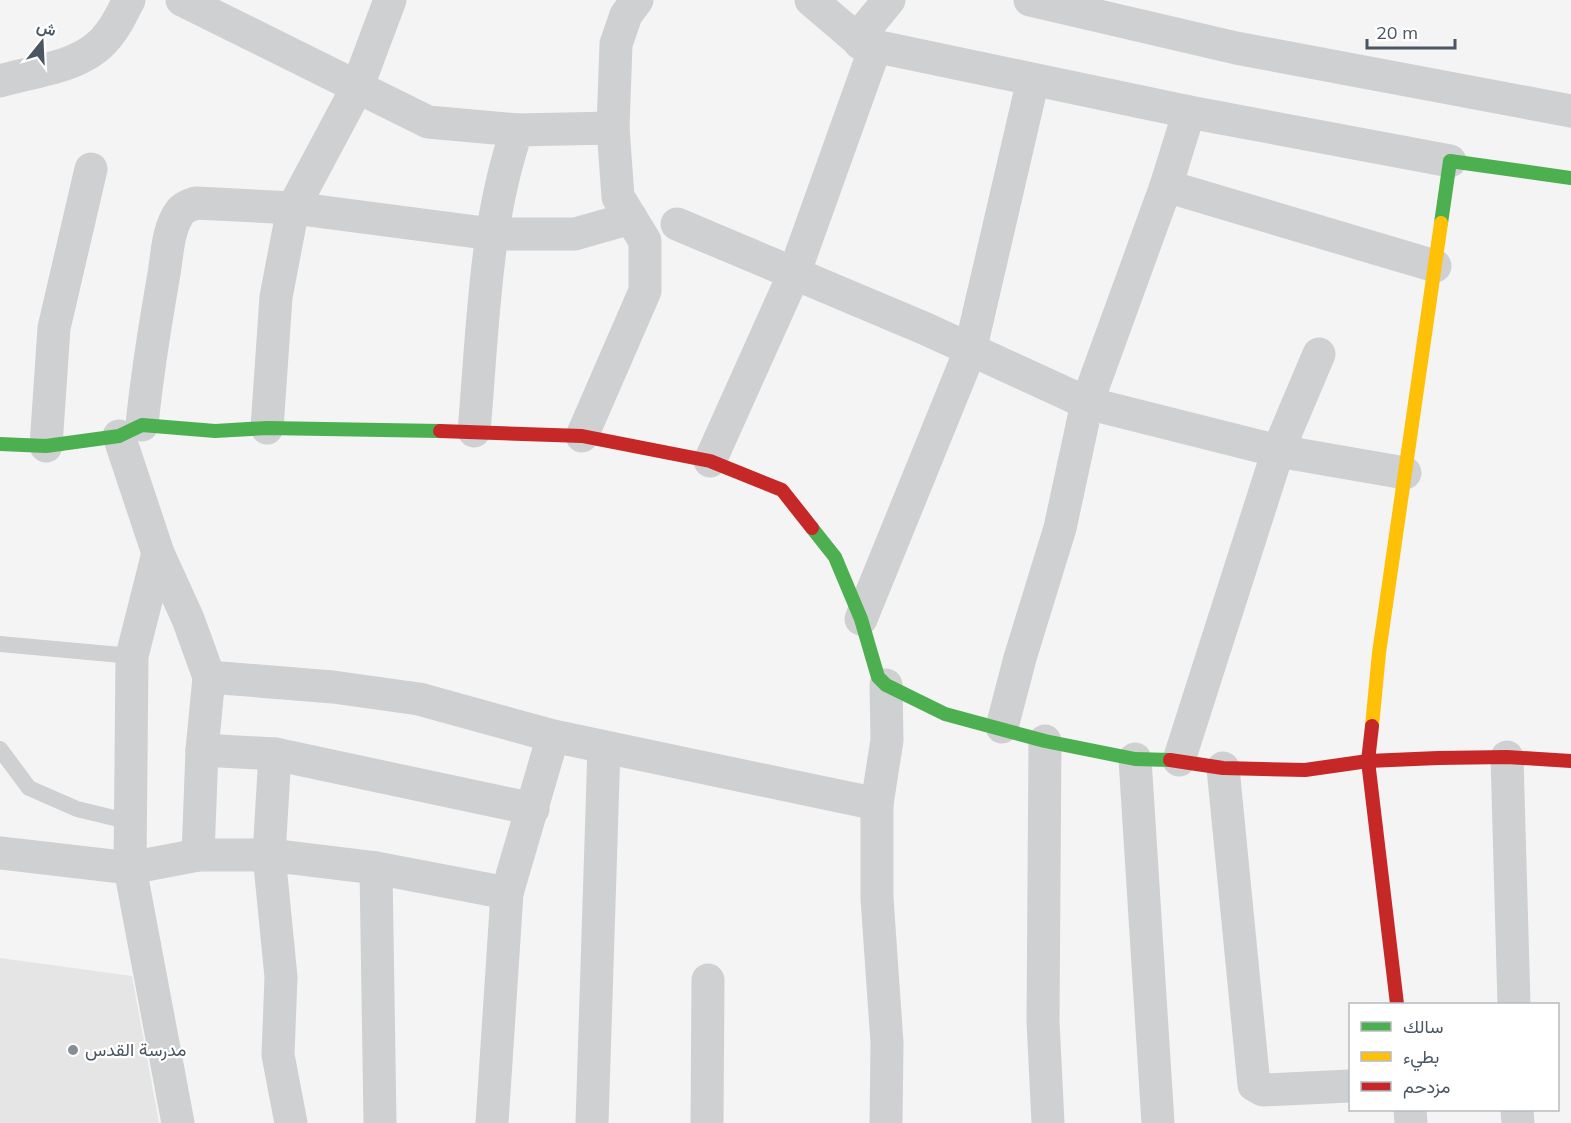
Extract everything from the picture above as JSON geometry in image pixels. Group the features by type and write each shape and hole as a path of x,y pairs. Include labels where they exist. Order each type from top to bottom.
{"street":[{"path":"0,81 65,64 91,52 110,34 129,0"},
{"path":"182,0 428,122 517,130 613,128"},
{"path":"267,428 276,297 293,208 357,88 390,0"},
{"path":"582,436 645,291 645,241 618,197 613,128 616,44 626,15 637,0"},
{"path":"811,0 867,45 1189,112 1450,161 1571,178"},
{"path":"710,461 794,274 867,45 861,34 889,0"},
{"path":"1030,0 1236,48 1571,111"},
{"path":"861,619 970,351 1033,80"},
{"path":"1002,727 1020,658 1060,528 1087,403 1166,186 1189,112"},
{"path":"474,430 492,234 504,166 517,130"},
{"path":"1396,1003 1368,761 1379,653 1450,161"},
{"path":"46,446 54,328 91,169"},
{"path":"1166,186 1435,266"},
{"path":"198,855 202,750 209,677 188,619 158,553 130,430 148,366 168,253 180,211 196,203 293,208 492,234 575,234 630,218"},
{"path":"678,224 926,329 1087,403 1278,451 1405,473"},
{"path":"1179,760 1278,451 1319,354"},
{"path":"0,444 46,446 130,430 215,431 267,428 474,430 582,436 648,447 710,461 782,490 836,556 861,619 878,676 886,685 945,714 1002,727 1045,741 1135,759 1179,760 1223,768 1305,770 1368,761 1507,757 1571,761"},
{"path":"158,553 132,656 130,868 178,1123"},
{"path":"209,677 333,687 419,699 553,736 877,804"},
{"path":"886,685 887,740 877,804 877,898 887,1043 886,1123"},
{"path":"492,1123 507,893 553,736"},
{"path":"1045,741 1043,1021 1048,1123"},
{"path":"592,1123 604,747"},
{"path":"202,750 275,754 533,809"},
{"path":"275,754 269,855 281,977 278,1055 291,1123"},
{"path":"1507,757 1514,1003"},
{"path":"1135,759 1158,1123"},
{"path":"1223,768 1254,1085 1263,1090 1349,1086"},
{"path":"0,853 130,868 198,855 269,855 376,868 507,893"},
{"path":"376,868 380,1123"},
{"path":"706,1123 708,980"}],"lane":[{"path":"0,644 132,656"},
{"path":"0,749 29,788 77,809 131,822"}],"shaded area":[{"name":"مدرسة القدس","path":"0,958 132,976 159,1123 0,1123"}],"traffic: fast":[{"path":"1441,223 1450,161 1571,178"},
{"path":"0,444 46,446 119,436 142,425 215,431 267,428 440,431"},
{"path":"812,528 835,557 861,619 878,677 886,685 945,714 1045,741 1135,759 1170,760"}],"traffic: slow":[{"path":"1372,726 1379,653 1441,223"}],"traffic: jam":[{"path":"440,431 582,436 710,461 782,490 812,528"},
{"path":"1372,726 1368,761 1397,1003"},
{"path":"1170,760 1223,768 1305,770 1368,761 1438,758 1507,757 1571,761"}],"place":[{"name":"مدرسة القدس","path":"73,1050"}]}
